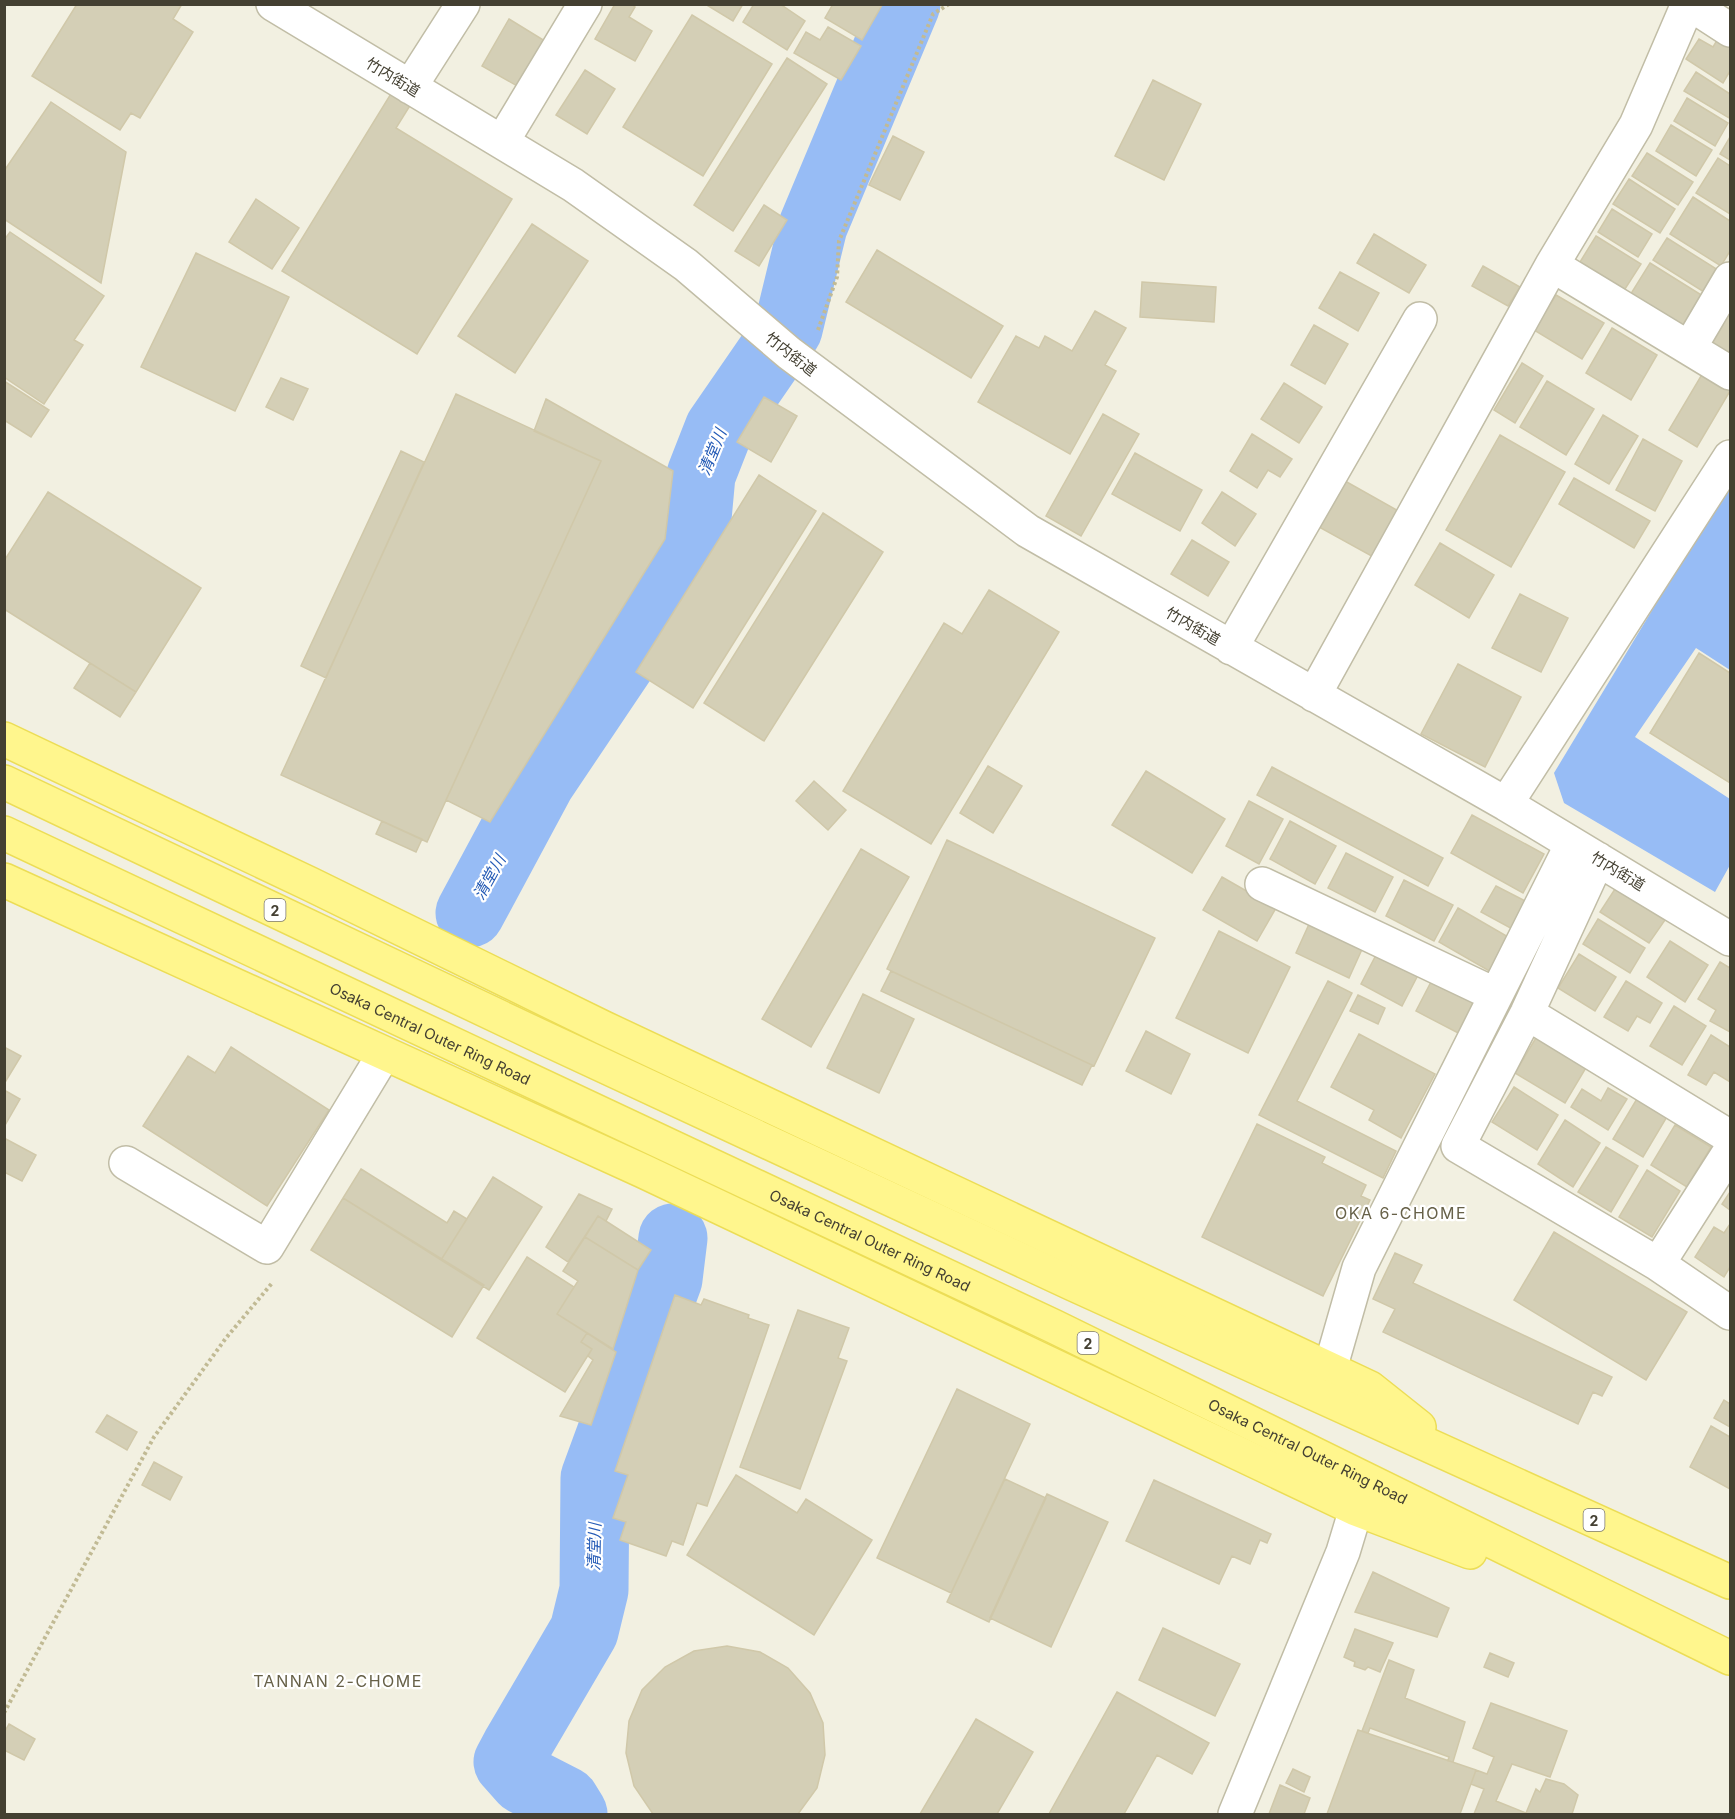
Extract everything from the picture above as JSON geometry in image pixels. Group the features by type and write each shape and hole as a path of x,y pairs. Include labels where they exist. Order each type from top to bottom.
{"main road":[{"path":"4,739 310,884 604,1028 1370,1388 1458,1458"},
{"name":"2","path":"4,782 544,1038 1073,1284 1731,1582"},
{"name":"Osaka Central Outer Ring Road","path":"4,833 1053,1326 1731,1659"},
{"path":"4,880 643,1171 1356,1509 1646,1618"}],"street":[{"name":"竹内街道","path":"273,4 573,185 687,265 787,351 1028,531 1506,804 1731,939"},
{"path":"410,87 463,4"},
{"path":"502,142 585,4"},
{"path":"1314,695 1552,266 1636,125 1689,4 1731,30"},
{"path":"1552,266 1731,372"},
{"path":"1690,347 1731,279"},
{"path":"1231,648 1420,319"},
{"path":"1506,804 1731,457"},
{"path":"1330,1369 1359,1268 1496,995 1585,852"},
{"path":"1585,852 1527,1013 1458,1146 1658,1264 1731,1313"},
{"path":"1262,884 1496,995"},
{"path":"1527,1013 1731,1137"},
{"path":"126,1163 267,1247 384,1054"},
{"path":"1658,1264 1731,1151"},
{"path":"1235,1815 1343,1552 1356,1509"}],"path":[{"path":"787,351 837,277 839,241 933,14 949,4"},
{"path":"4,1713 154,1437 226,1338 276,1278"}],"water":[{"path":"1730,481 1730,670 1696,648 1635,737 1730,799 1730,865 1715,892 1564,803 1554,773"}],"building":[{"path":"77,4 182,4 173,19 193,32 140,118 131,113 120,130 32,76"},
{"path":"615,4 631,4 635,7 629,17 652,31 635,61 595,39"},
{"path":"705,4 743,4 733,21"},
{"path":"754,4 780,4 805,21 787,50 743,22"},
{"path":"833,4 882,5 862,40 825,18"},
{"path":"692,15 772,64 703,176 623,127"},
{"path":"509,19 545,41 519,87 482,66"},
{"path":"828,27 861,46 841,80 794,53 806,32 820,40"},
{"path":"1719,37 1730,45 1730,71 1723,83 1686,59 1699,39 1713,47"},
{"path":"787,58 827,84 733,231 694,205"},
{"path":"585,70 615,89 587,134 556,115"},
{"path":"1696,72 1730,94 1729,118 1684,91"},
{"path":"1153,80 1201,104 1164,180 1115,156"},
{"path":"392,92 411,104 396,128 512,199 417,354 282,271"},
{"path":"1687,98 1728,123 1715,146 1674,121"},
{"path":"51,102 126,152 101,283 4,219 4,171"},
{"path":"1671,125 1712,150 1696,176 1656,151"},
{"path":"893,136 924,152 900,200 869,185"},
{"path":"1730,137 1730,160 1720,154"},
{"path":"1647,153 1693,182 1678,205 1632,176"},
{"path":"1718,158 1730,166 1730,214 1696,193"},
{"path":"1629,179 1675,209 1660,233 1613,204"},
{"path":"1693,197 1730,221 1730,251 1721,266 1670,234"},
{"path":"256,199 299,228 272,269 229,242"},
{"path":"764,205 787,220 759,266 735,251"},
{"path":"1612,209 1652,234 1638,257 1598,232"},
{"path":"532,224 588,261 515,373 458,336"},
{"path":"10,232 104,296 74,340 83,345 44,404 4,377 4,240"},
{"path":"1374,234 1426,265 1409,293 1357,263"},
{"path":"1596,236 1641,264 1625,289 1580,262"},
{"path":"1667,238 1718,270 1704,292 1653,260"},
{"path":"877,250 1003,326 971,378 846,302"},
{"path":"196,253 289,297 235,411 141,367"},
{"path":"1650,263 1703,296 1680,333 1627,300"},
{"path":"1483,266 1520,287 1508,306 1472,286"},
{"path":"1340,272 1379,293 1358,331 1319,308"},
{"path":"1142,282 1216,287 1214,322 1140,317"},
{"path":"1556,295 1604,323 1582,359 1534,330"},
{"path":"1730,305 1730,357 1707,342"},
{"path":"1095,311 1126,328 1105,365 1116,371 1070,454 978,402 1016,336 1039,348 1045,336 1072,351"},
{"path":"1314,325 1348,344 1325,384 1291,365"},
{"path":"1612,328 1657,355 1631,400 1586,373"},
{"path":"1522,363 1543,376 1515,423 1494,410"},
{"path":"1704,371 1730,387 1730,391 1697,447 1669,430"},
{"path":"281,378 308,389 293,420 266,407"},
{"path":"4,381 49,410 31,437 4,420"},
{"path":"1547,381 1594,409 1566,455 1520,427"},
{"path":"1284,383 1322,407 1299,443 1261,419"},
{"path":"456,394 601,461 427,842 281,775"},
{"path":"764,397 797,416 771,462 737,442"},
{"path":"546,399 673,471 665,539 490,822 446,800 601,461 534,431"},
{"path":"1103,414 1139,434 1081,536 1046,516"},
{"path":"1603,415 1638,436 1609,484 1575,464"},
{"path":"1252,434 1292,459 1280,477 1268,470 1257,488 1230,471"},
{"path":"1500,435 1565,472 1511,567 1446,530"},
{"path":"1643,439 1682,461 1655,511 1616,490"},
{"path":"401,451 424,462 326,678 301,666"},
{"path":"1135,453 1202,490 1180,531 1112,494"},
{"path":"759,475 816,511 693,708 636,672"},
{"path":"1574,478 1650,521 1634,548 1559,504"},
{"path":"1345,481 1402,513 1377,559 1319,527"},
{"path":"48,492 201,588 136,692 4,609 4,561"},
{"path":"1222,492 1256,514 1235,546 1202,523"},
{"path":"823,513 883,552 764,741 704,703"},
{"path":"1192,540 1229,562 1208,596 1171,574"},
{"path":"1440,543 1494,575 1469,618 1415,585"},
{"path":"989,590 1059,632 931,844 843,791 944,623 962,634"},
{"path":"1520,594 1568,618 1541,672 1492,648"},
{"path":"1699,653 1730,673 1730,783 1650,733"},
{"path":"90,663 136,692 120,717 74,688"},
{"path":"1458,664 1521,697 1485,767 1421,734"},
{"path":"988,766 1022,786 993,833 960,813"},
{"path":"1272,767 1443,858 1428,886 1257,795"},
{"path":"1146,771 1225,819 1192,873 1112,825"},
{"path":"814,781 846,810 828,830 796,801"},
{"path":"1249,801 1283,819 1259,864 1226,846"},
{"path":"1472,815 1544,854 1523,893 1451,853"},
{"path":"382,821 422,839 416,852 376,834"},
{"path":"1290,821 1336,846 1315,884 1270,859"},
{"path":"947,840 1155,938 1094,1066 887,969"},
{"path":"861,849 909,877 811,1047 762,1019"},
{"path":"1346,853 1393,877 1375,912 1328,888"},
{"path":"1222,877 1276,908 1257,941 1203,910"},
{"path":"1404,880 1453,905 1434,941 1386,916"},
{"path":"1496,886 1531,904 1516,931 1481,912"},
{"path":"1615,889 1665,920 1649,943 1600,912"},
{"path":"1458,908 1510,938 1491,972 1439,942"},
{"path":"1598,919 1645,948 1630,973 1583,944"},
{"path":"1310,922 1363,947 1349,978 1296,953"},
{"path":"1219,931 1290,967 1248,1053 1176,1018"},
{"path":"1670,941 1708,965 1685,1002 1647,977"},
{"path":"1377,953 1418,975 1402,1006 1361,984"},
{"path":"1579,954 1616,977 1595,1011 1558,988"},
{"path":"1720,962 1730,968 1730,1032 1710,1021 1716,1010 1698,999"},
{"path":"891,971 1092,1065 1082,1085 881,991"},
{"path":"1432,980 1478,1004 1462,1035 1416,1011"},
{"path":"1328,981 1352,993 1297,1101 1396,1151 1383,1178 1259,1115"},
{"path":"1626,981 1662,1003 1650,1023 1637,1016 1628,1031 1604,1017"},
{"path":"863,994 914,1019 879,1093 827,1068"},
{"path":"1358,995 1385,1008 1378,1024 1350,1011"},
{"path":"1674,1006 1706,1026 1682,1065 1650,1046"},
{"path":"1146,1031 1190,1054 1171,1094 1126,1071"},
{"path":"1359,1034 1435,1074 1401,1138 1369,1120 1374,1110 1331,1087"},
{"path":"1711,1035 1730,1047 1730,1082 1714,1072 1706,1085 1688,1075"},
{"path":"1537,1036 1587,1066 1565,1103 1515,1073"},
{"path":"4,1047 21,1056 4,1084"},
{"path":"231,1047 329,1110 267,1206 143,1126 188,1056 215,1073"},
{"path":"1514,1087 1558,1115 1537,1150 1492,1122"},
{"path":"1608,1088 1627,1099 1608,1130 1571,1107 1582,1089 1601,1101"},
{"path":"4,1090 20,1099 4,1127"},
{"path":"1638,1097 1668,1115 1643,1157 1613,1139"},
{"path":"1565,1120 1600,1143 1573,1187 1538,1164"},
{"path":"1257,1124 1325,1157 1322,1163 1366,1185 1361,1196 1370,1200 1323,1296 1202,1237"},
{"path":"1675,1125 1711,1147 1687,1187 1651,1165"},
{"path":"4,1138 36,1155 22,1181 4,1172"},
{"path":"1606,1147 1638,1166 1611,1212 1578,1192"},
{"path":"361,1169 447,1223 454,1211 467,1219 441,1260 343,1198"},
{"path":"1647,1170 1680,1191 1652,1237 1619,1217"},
{"path":"493,1177 542,1207 489,1290 441,1260"},
{"path":"1730,1192 1730,1210 1722,1204"},
{"path":"579,1194 612,1209 606,1221 598,1216 568,1262 546,1247"},
{"path":"343,1198 484,1285 452,1337 311,1250"},
{"path":"598,1216 651,1250 638,1270 585,1237"},
{"path":"1730,1224 1730,1267 1724,1277 1695,1257 1714,1227 1724,1233"},
{"path":"1554,1232 1687,1312 1646,1380 1514,1300"},
{"path":"585,1237 638,1270 613,1349 557,1314 578,1281 563,1271"},
{"path":"1395,1253 1422,1265 1413,1283 1612,1377 1602,1396 1593,1392 1578,1424 1383,1332 1395,1309 1373,1299"},
{"path":"527,1257 574,1287 557,1314 587,1333 581,1342 592,1349 565,1392 477,1338"},
{"path":"675,1295 701,1305 704,1299 749,1315 748,1318 769,1325 707,1506 697,1503 683,1545 672,1541 666,1556 620,1540 626,1522 613,1518 628,1475 615,1471"},
{"path":"798,1310 849,1328 838,1358 847,1361 800,1489 740,1467"},
{"path":"587,1333 616,1352 591,1425 560,1416 593,1360 588,1356 592,1349 581,1342"},
{"path":"957,1389 1030,1424 951,1593 877,1558"},
{"path":"1724,1400 1730,1404 1730,1427 1714,1418"},
{"path":"107,1415 137,1432 127,1450 96,1432"},
{"path":"1711,1426 1730,1437 1730,1489 1690,1467"},
{"path":"154,1462 182,1477 170,1500 142,1485"},
{"path":"736,1475 797,1513 806,1499 872,1540 814,1635 687,1555"},
{"path":"1005,1479 1046,1498 989,1622 947,1602"},
{"path":"1154,1480 1271,1534 1267,1543 1260,1540 1250,1564 1232,1556 1219,1584 1126,1541"},
{"path":"1047,1494 1108,1522 1051,1647 990,1618"},
{"path":"1373,1572 1449,1608 1437,1637 1355,1612"},
{"path":"1163,1628 1240,1664 1215,1716 1139,1680"},
{"path":"1355,1629 1393,1643 1380,1672 1368,1667 1365,1670 1354,1666 1355,1662 1344,1657"},
{"path":"727,1646 760,1652 788,1668 810,1693 823,1723 825,1755 817,1788 798,1814 653,1814 634,1786 626,1753 629,1721 642,1690 665,1667 694,1651"},
{"path":"1490,1653 1514,1663 1508,1677 1484,1667"},
{"path":"1389,1660 1414,1670 1405,1698 1465,1722 1453,1762 1448,1761 1449,1757 1370,1728 1368,1733 1362,1731"},
{"path":"1117,1692 1209,1743 1192,1774 1157,1755 1124,1814 1049,1814"},
{"path":"1491,1703 1567,1731 1550,1777 1512,1764 1496,1801 1526,1813 1536,1789 1540,1792 1546,1779 1564,1784 1578,1795 1572,1814 1474,1814 1484,1789 1471,1784 1476,1770 1487,1774 1494,1757 1473,1748"},
{"path":"976,1719 1033,1752 997,1814 920,1814"},
{"path":"9,1724 35,1739 24,1760 4,1750 4,1733"},
{"path":"1358,1730 1476,1770 1460,1814 1327,1814"},
{"path":"1293,1769 1310,1777 1304,1792 1286,1783"},
{"path":"1280,1785 1310,1798 1304,1814 1269,1814"}],"waterway":[{"name":"清堂川","path":"470,913 541,781 625,656 695,540 701,475 719,429 788,329 813,226 906,4"},
{"name":"清堂川","path":"573,1814 565,1801 524,1780 508,1762 584,1631 594,1590 595,1478 668,1279 673,1238"}],"district":[{"name":"OKA 6-CHOME","path":"1401,1213"},
{"name":"TANNAN 2-CHOME","path":"338,1681"}]}
